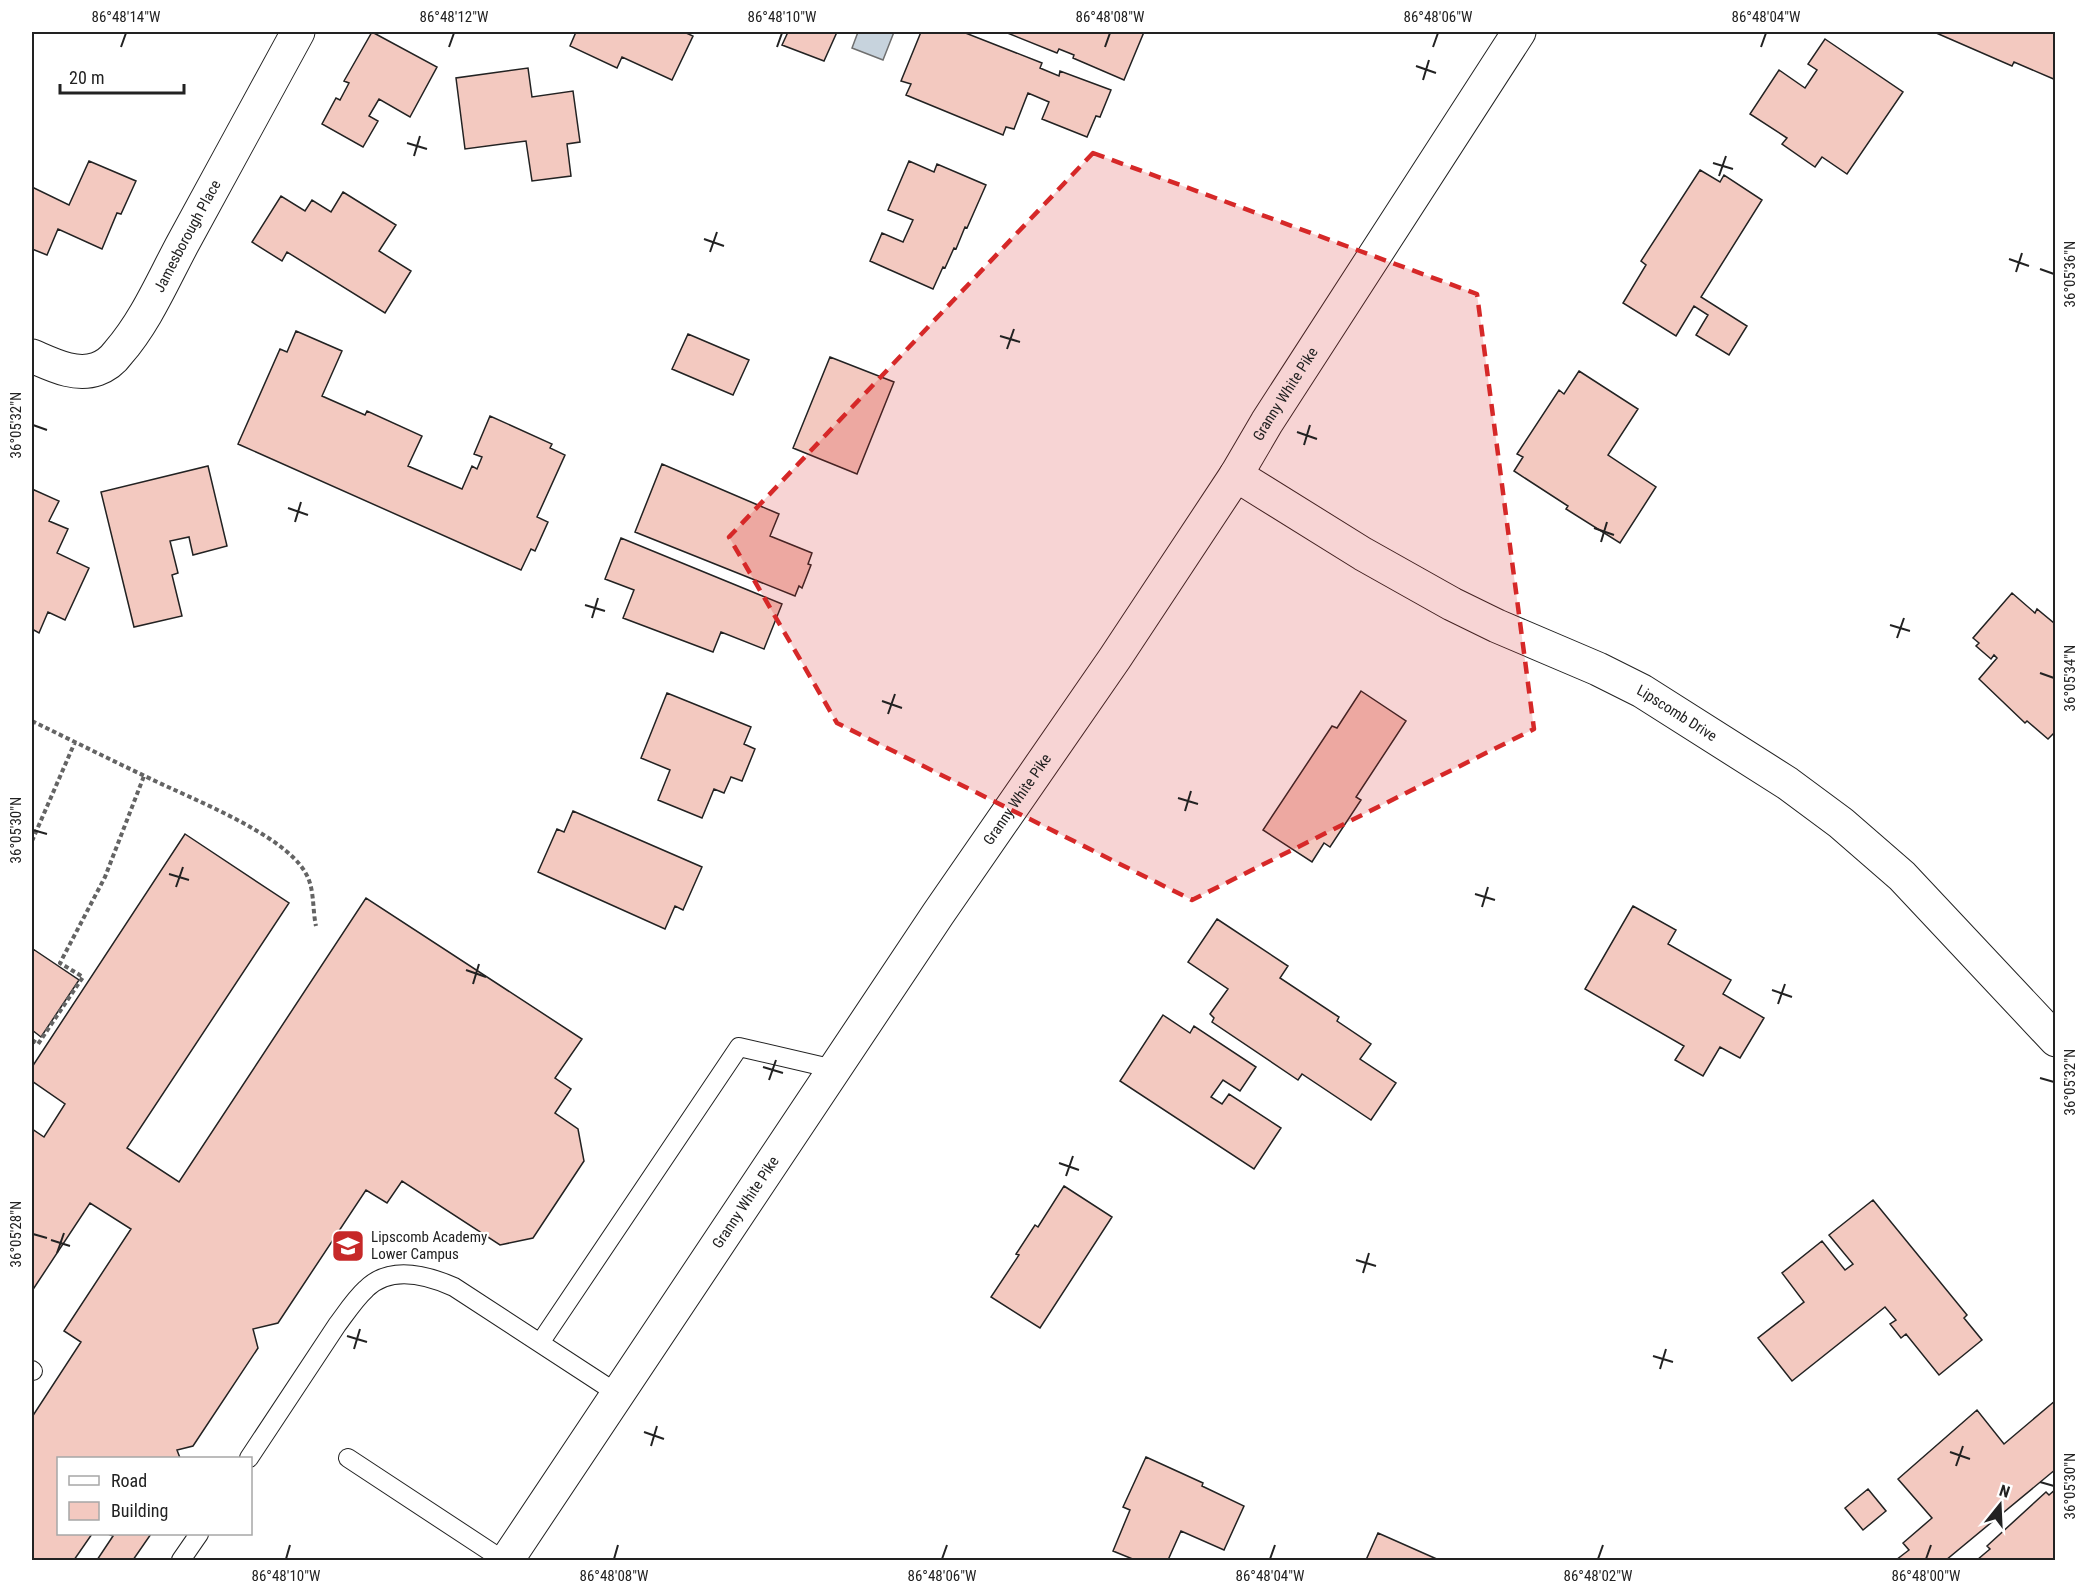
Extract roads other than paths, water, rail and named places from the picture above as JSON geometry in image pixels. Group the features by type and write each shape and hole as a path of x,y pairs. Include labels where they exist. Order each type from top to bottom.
{"main road":[{"name":"Jamesborough Place","path":"32,356 72,371 87,371 108,363 118,353 157,293 298,32"},
{"name":"Granny White Pike","path":"505,1560 949,897 1115,658 1236,476 1267,422 1519,32"},
{"name":"Lipscomb Drive","path":"1236,476 1363,554 1452,604 1642,691 1787,783 1841,823 1902,876 2055,1040"}],"lane":[{"path":"540,1343 739,1047 834,1069"},
{"path":"250,1457 337,1325 367,1288 380,1279 398,1274 434,1278 454,1287 618,1394"},
{"path":"348,1458 505,1560"},
{"path":"181,1560 198,1535"}],"place":[{"name":"Lipscomb Academy Lower Campus","path":"348,1246"}]}
